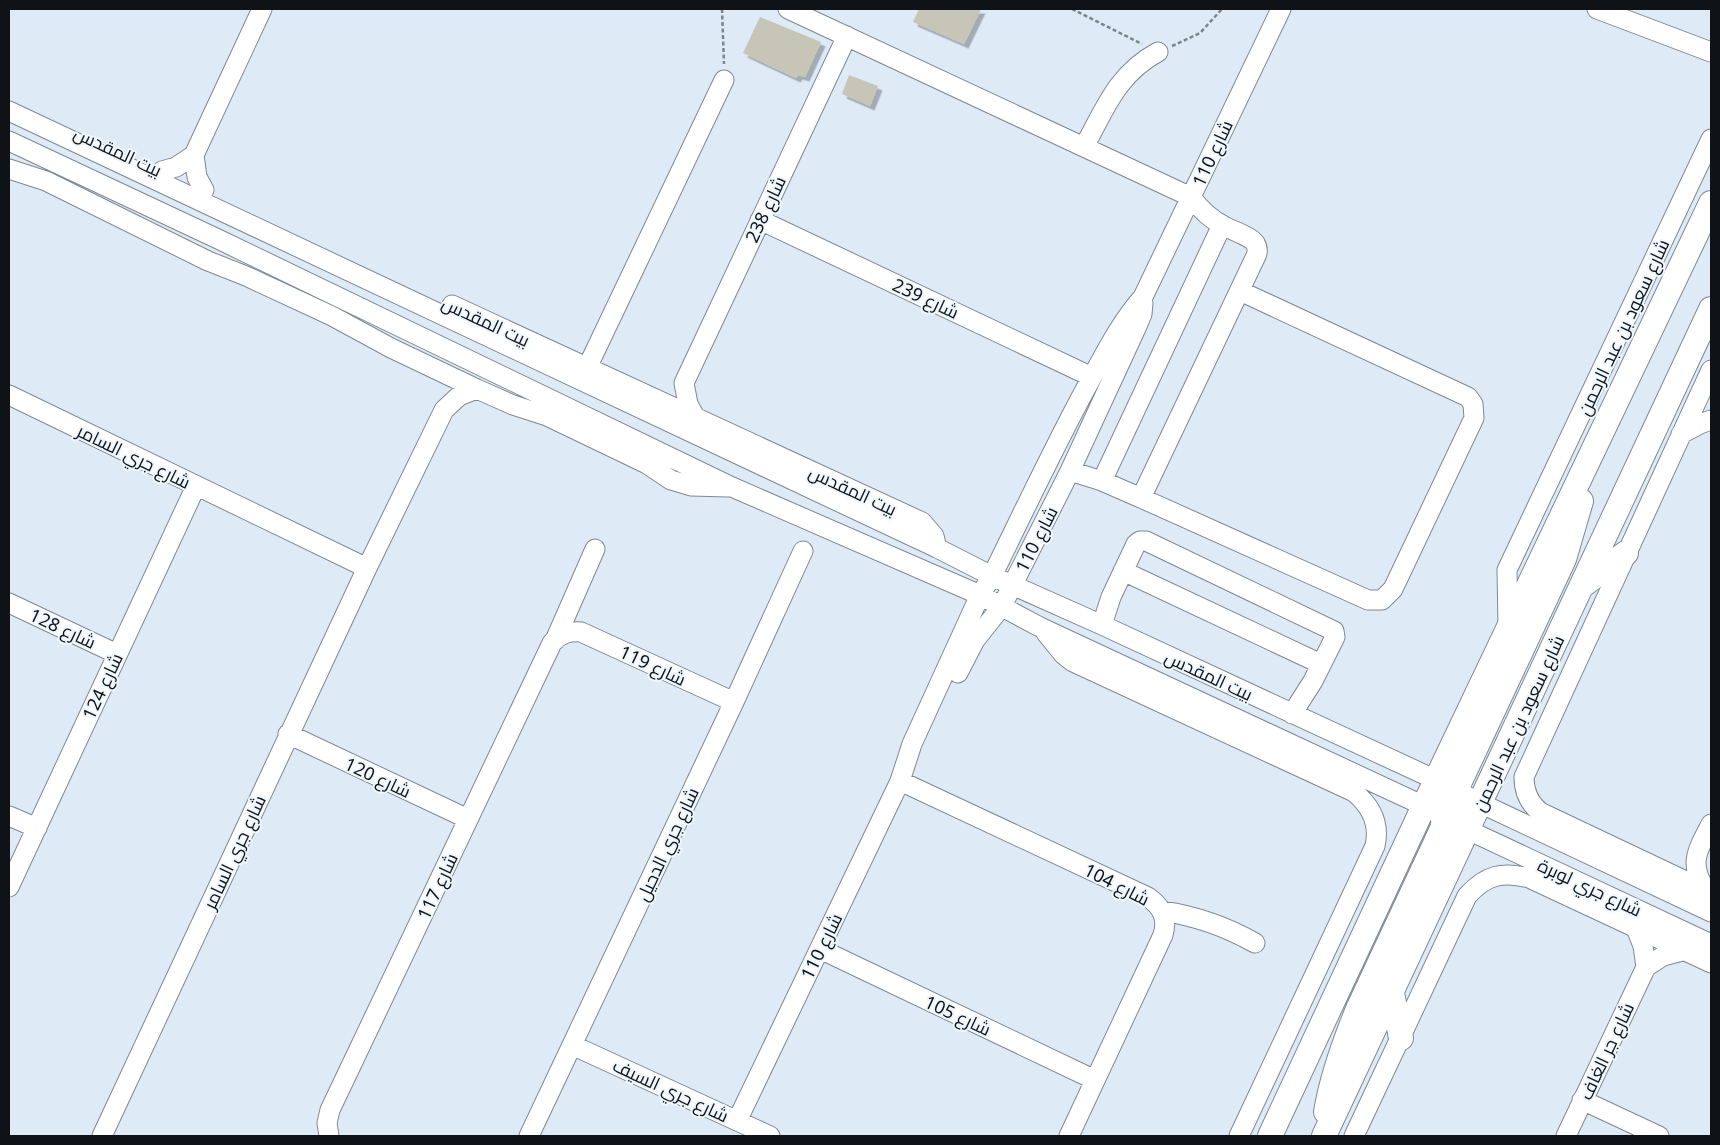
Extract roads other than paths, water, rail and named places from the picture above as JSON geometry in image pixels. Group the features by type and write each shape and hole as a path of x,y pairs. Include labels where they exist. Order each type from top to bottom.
{"main road":[{"name":"شارع سعود بن عبد الرحمن","path":"1270,1136 1424,806 1446,785 1508,628 1711,204"},
{"name":"شارع سعود بن عبد الرحمن","path":"1323,1136 1392,993 1711,309"},
{"path":"1323,1136 1331,1086 1346,1039 1358,1009 1442,830 1446,802 1442,788 1446,785 1564,559 1580,508 1590,456"},
{"path":"1581,586 1626,554"},
{"path":"1446,785 1455,798 1457,814 1468,830"},
{"path":"1392,993 1401,1038"}],"street":[{"path":"162,171 176,167 194,155 262,9"},
{"path":"788,9 1191,197 1207,215 1251,240 1257,249 1256,258 1142,498"},
{"name":"شارع 110","path":"738,1121 902,775 912,744 980,595 992,576 1070,418 1116,333 1143,297 1281,9"},
{"path":"1597,9 1711,52"},
{"name":"شارع 238","path":"684,383 846,36"},
{"path":"1084,147 1118,85 1136,66 1158,52"},
{"path":"587,368 724,80"},
{"name":"بيت المقدس","path":"14,113 50,120 204,190 257,222 992,576 1446,785 1480,803"},
{"name":"بيت المقدس","path":"14,113 646,394 922,522 934,536 937,548"},
{"name":"شارع سعود بن عبد الرحمن","path":"1508,628 1507,570 1711,139"},
{"name":"بيت المقدس","path":"9,141 218,239 732,487 980,595 1038,626 1424,806 1468,830"},
{"path":"9,161 31,152"},
{"path":"194,155 197,177 204,190"},
{"name":"بيت المقدس","path":"9,169 59,187 208,261 246,276 332,316 391,348 477,389 513,405 547,416 647,464 671,480 691,486 732,487"},
{"name":"شارع 239","path":"760,220 1092,377"},
{"path":"1102,481 1222,225"},
{"path":"1070,471 1102,481 1142,498 1368,600 1382,600 1393,589 1474,418 1473,404 1468,397 1240,291"},
{"name":"شارع 110","path":"902,775 920,748 975,640 1002,606 1013,585 1070,471 1137,326 1142,314 1143,297"},
{"path":"359,307 391,348"},
{"path":"436,368 444,393 444,410"},
{"path":"646,394 684,383 688,404 695,417"},
{"name":"شارع سعود بن عبد الرحمن","path":"1658,868 1540,812 1528,798 1524,777 1681,434 1709,384"},
{"name":"شارع جري السامر","path":"102,1136 366,568 444,410 459,396 477,389"},
{"name":"شارع جري السامر","path":"9,395 366,568"},
{"path":"1681,434 1711,420"},
{"name":"شارع 124","path":"9,886 196,486"},
{"path":"1102,625 1111,597 1136,544 1140,541 1146,541 1334,631 1335,637 1292,714"},
{"name":"شارع 117","path":"328,1136 327,1123 330,1110 552,643 564,635 595,549"},
{"name":"شارع جري الدحيل","path":"529,1136 734,702 803,551"},
{"path":"1123,571 1321,664"},
{"name":"شارع 128","path":"9,603 117,654"},
{"name":"بيت المقدس","path":"1038,626 1074,662 1354,792 1371,811 1377,829 1375,846 1240,1136"},
{"name":"شارع 119","path":"564,635 581,632 734,702"},
{"name":"شارع 120","path":"288,734 468,819"},
{"name":"شارع 104","path":"902,775 1148,897 1162,911 1166,921 1163,936 1069,1136"},
{"name":"شارع جري لوبرة","path":"1480,803 1711,912"},
{"path":"9,816 36,828"},
{"path":"1709,892 1698,876 1695,864 1696,854 1711,824"},
{"name":"شارع جري لوبرة","path":"1468,830 1711,944"},
{"path":"1658,868 1684,862 1696,854"},
{"path":"1658,868 1709,892"},
{"name":"شارع جري لوبرة","path":"1401,1038 1467,896 1482,882 1502,874 1515,874 1529,878 1711,963"},
{"path":"1162,911 1183,914 1211,922 1238,933 1255,943"},
{"path":"1636,928 1643,946 1646,967 1663,956 1682,951"},
{"name":"شارع 105","path":"820,950 1096,1080"},
{"name":"شارع جر الغاف","path":"1566,1136 1646,967"},
{"path":"1354,1136 1401,1038"},
{"name":"شارع جري السيف","path":"572,1045 770,1136"},
{"path":"1582,1100 1659,1136"}]}
